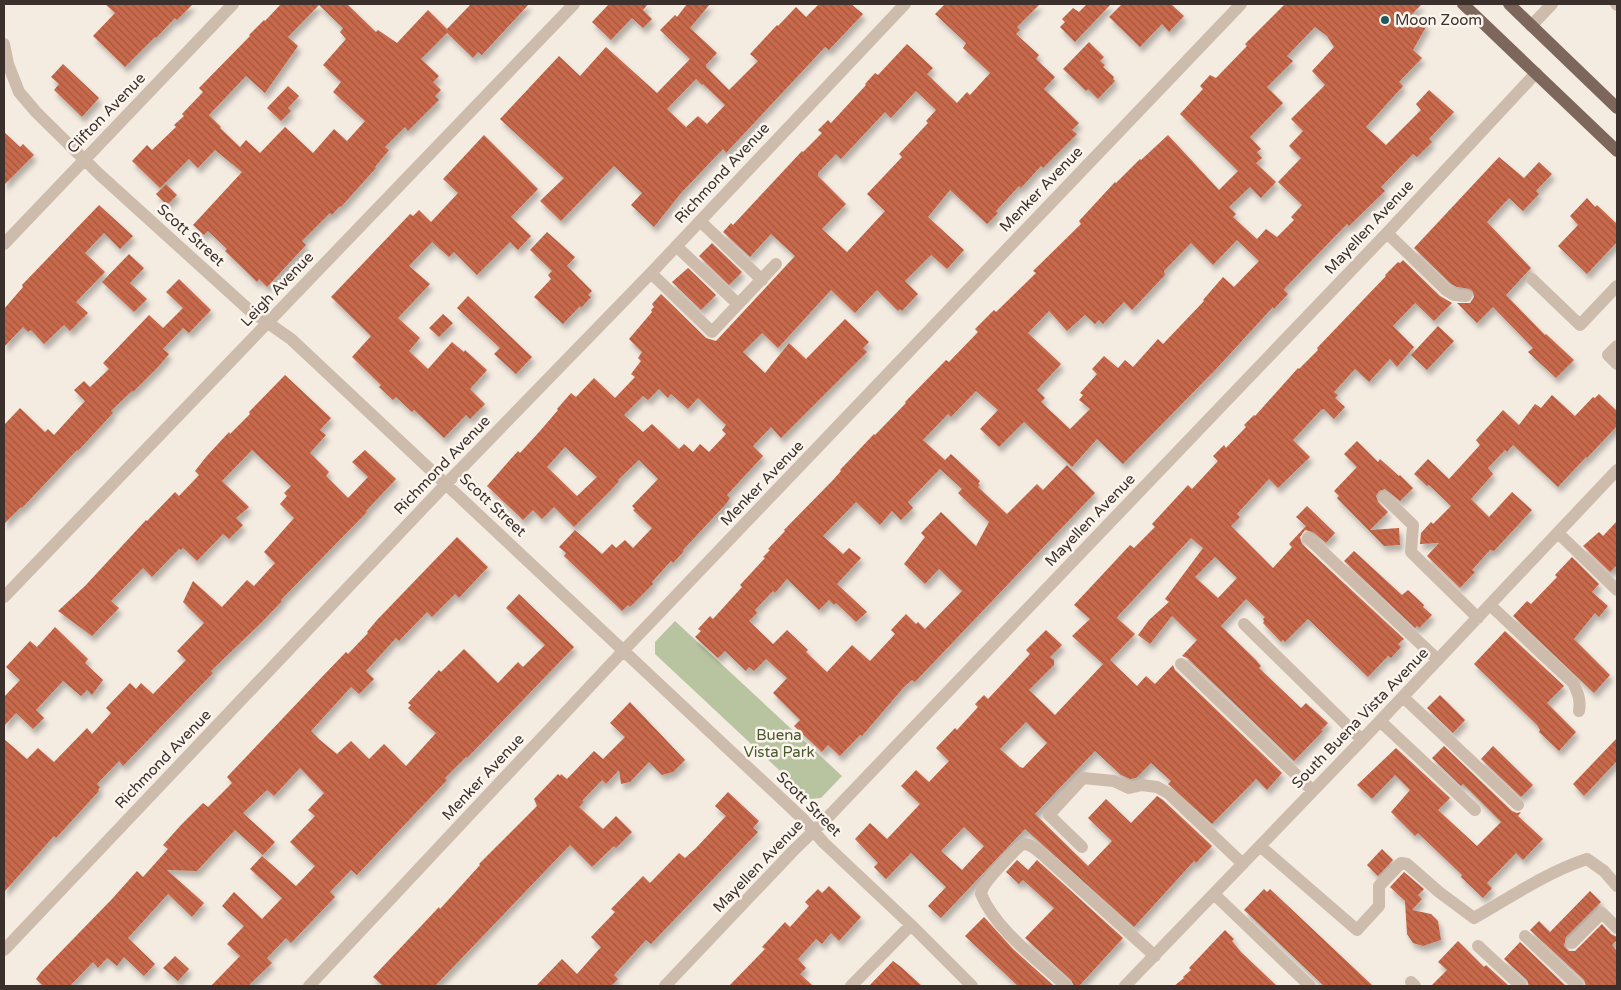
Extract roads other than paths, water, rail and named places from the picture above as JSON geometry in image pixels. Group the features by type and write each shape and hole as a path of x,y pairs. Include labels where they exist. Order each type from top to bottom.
{"main road":[{"path":"1463,4 1617,151"},
{"path":"1508,4 1617,108"}],"street":[{"name":"Clifton Avenue","path":"4,244 233,4"},
{"name":"Leigh Avenue","path":"4,597 574,4"},
{"name":"Richmond Avenue","path":"4,950 446,484 651,273 905,4"},
{"name":"Menker Avenue","path":"309,986 624,650 1241,4"},
{"path":"1531,26 1552,4"},
{"name":"Scott Street","path":"4,44 8,64 19,92 36,112 84,160 248,309 291,339 803,820 972,986"},
{"name":"Mayellen Avenue","path":"665,986 1387,232 1536,73"},
{"path":"700,221 762,280"},
{"path":"1387,232 1446,290 1454,295 1466,296"},
{"path":"676,246 738,304"},
{"path":"651,273 712,332 776,264"},
{"path":"1532,279 1580,325 1617,286"},
{"path":"1617,346 1608,355 1617,364"},
{"name":"South Buena Vista Avenue","path":"1126,986 1617,470"},
{"path":"1384,497 1413,525 1410,552 1478,618"},
{"path":"1558,533 1617,590"},
{"path":"1308,538 1438,660"},
{"path":"1490,605 1573,683 1578,692 1579,711"},
{"path":"1244,624 1362,740"},
{"path":"1181,664 1313,791"},
{"path":"1403,697 1518,805"},
{"path":"1380,720 1475,810"},
{"path":"1082,847 1049,815 1083,778 1096,779 1114,781 1129,788 1142,785 1157,787 1168,794 1243,864"},
{"path":"1066,986 999,922 981,894 984,885 1020,846 1025,844 1032,846 1044,856 1155,956"},
{"path":"1260,846 1357,930 1379,906 1379,886 1401,863 1407,864 1439,892 1474,918 1508,897 1573,864 1587,859 1604,871 1617,886"},
{"path":"1214,894 1310,986"},
{"path":"1572,943 1602,912 1617,928"},
{"path":"851,986 911,925"},
{"path":"1525,936 1578,986"},
{"path":"1478,946 1520,986"}],"place":[{"name":"Moon Zoom","path":"1385,20"}],"park label":[{"name":"Buena Vista Park","path":"779,744"}]}
